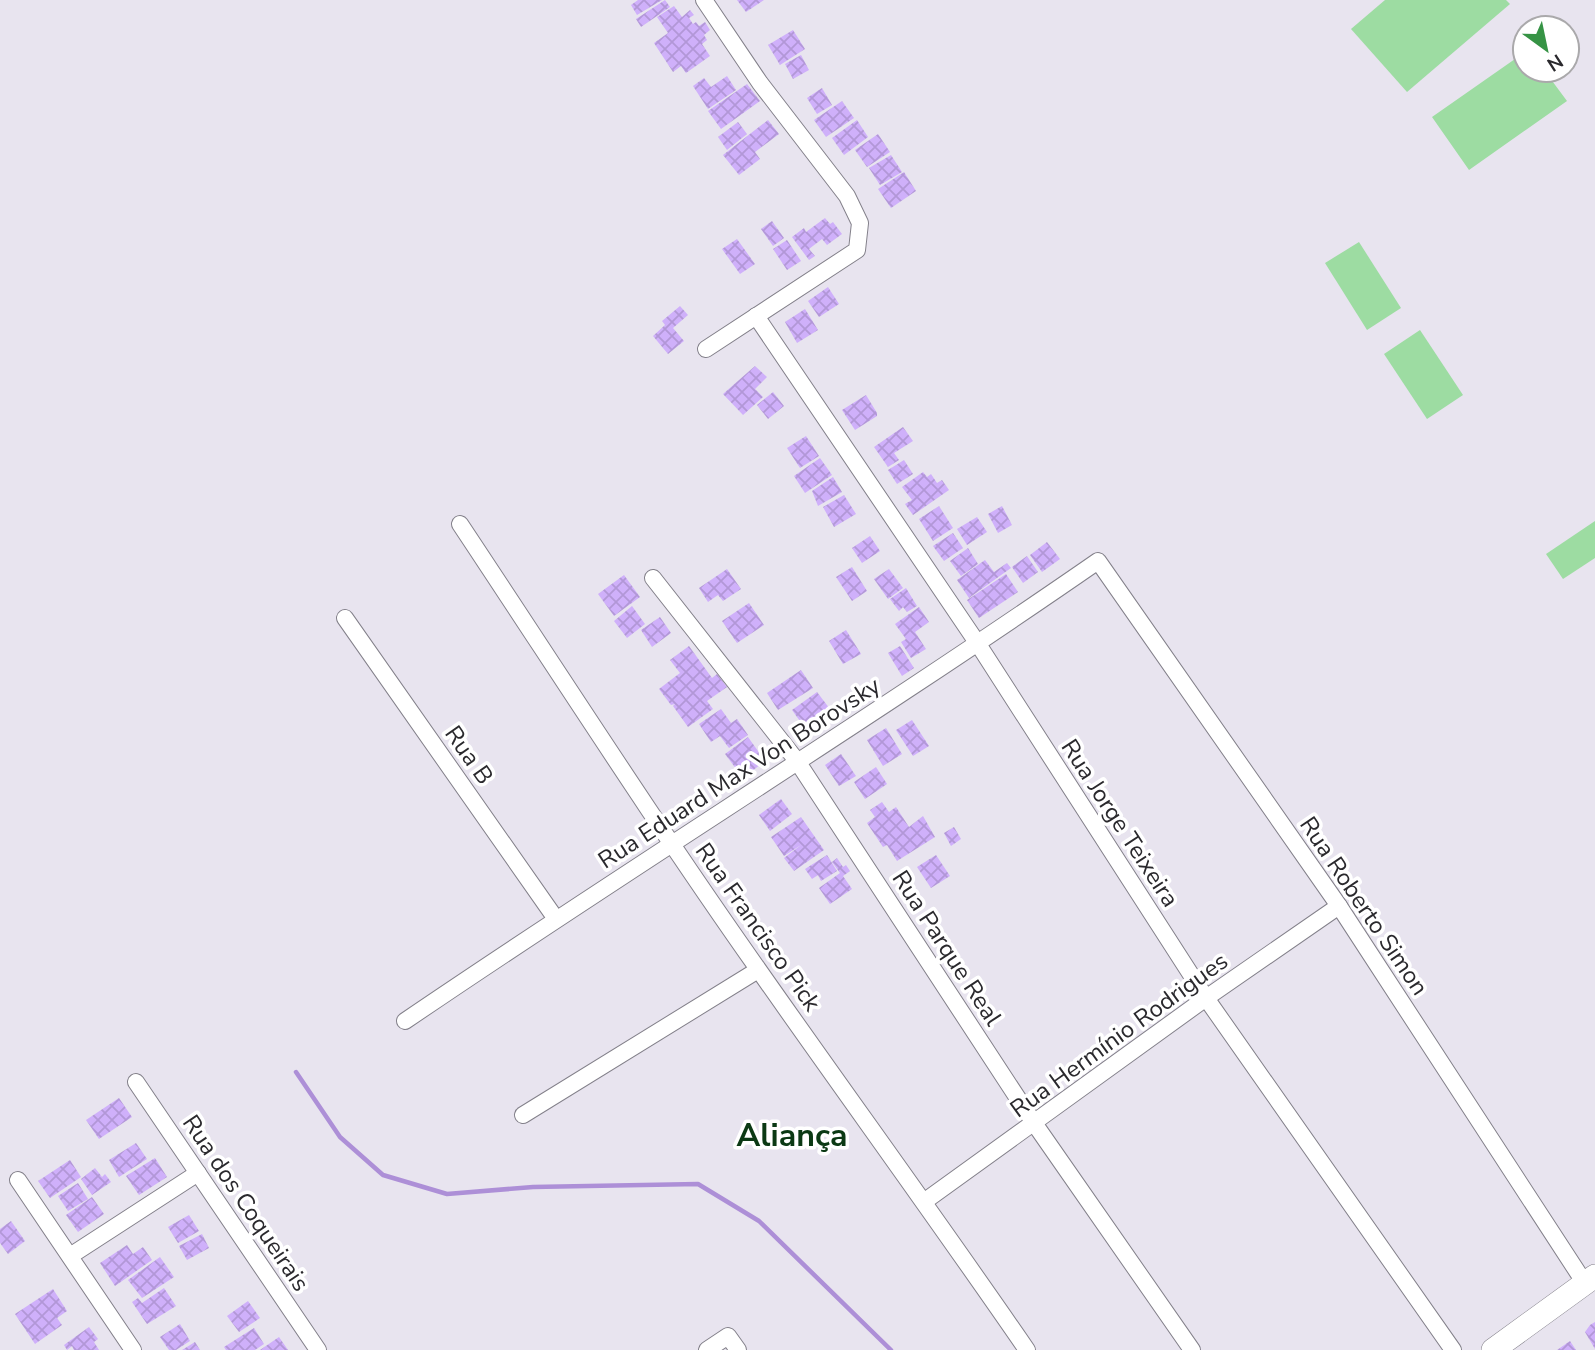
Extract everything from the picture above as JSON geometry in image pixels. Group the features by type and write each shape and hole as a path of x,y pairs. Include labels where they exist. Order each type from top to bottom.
{"main road":[{"path":"1493,1350 1589,1279"}],"street":[{"path":"704,0 760,83 847,196 860,223 857,250 706,349"},
{"name":"Rua Jorge Teixeira","path":"756,316 978,644 1206,998 1453,1350"},
{"name":"Rua Francisco Pick","path":"460,524 758,970 925,1202 1027,1350"},
{"name":"Rua Eduard Max Von Borovsky","path":"405,1021 556,919 978,644 1098,561"},
{"name":"Rua Roberto Simon","path":"1098,561 1339,906 1589,1279"},
{"name":"Rua Parque Real","path":"653,578 797,761 1034,1124 1192,1350"},
{"name":"Rua B","path":"345,618 556,919"},
{"name":"Rua Hermínio Rodrigues","path":"925,1202 1206,998 1339,906"},
{"path":"523,1115 758,970"},
{"name":"Rua dos Coqueirais","path":"136,1082 318,1350"},
{"path":"70,1256 198,1173"},
{"path":"19,1180 133,1350"},
{"path":"707,1350 728,1335 738,1350"}],"green space":[{"path":"1385,0 1506,0 1510,4 1407,92 1351,29"},
{"path":"1511,62 1511,84 1554,84 1567,101 1469,170 1432,117"},
{"path":"1359,242 1401,308 1367,330 1325,263"},
{"path":"1420,330 1463,395 1427,419 1384,354"},
{"path":"1595,521 1595,558 1563,579 1546,554"}],"building":[{"path":"638,0 662,0 637,15 631,5"},
{"path":"665,0 670,7 641,27 636,19"},
{"path":"737,0 764,0 746,12"},
{"path":"674,6 682,17 690,10 694,15 689,18 693,24 696,22 699,26 705,22 710,30 704,35 707,40 702,44 710,56 686,73 681,66 673,72 654,43 668,33 657,17"},
{"path":"793,30 805,49 780,65 768,45"},
{"path":"801,55 809,70 793,79 785,64"},
{"path":"727,76 736,90 708,109 693,86 704,78 711,87"},
{"path":"747,84 760,101 721,129 708,111"},
{"path":"822,88 832,105 817,114 807,98"},
{"path":"842,101 854,118 826,137 814,120"},
{"path":"768,120 779,134 755,152 760,159 739,175 723,155"},
{"path":"857,120 868,137 844,155 832,138"},
{"path":"738,122 747,134 727,150 718,137"},
{"path":"878,134 890,152 867,167 855,150"},
{"path":"891,155 902,172 880,185 869,168"},
{"path":"904,172 916,191 891,208 878,189"},
{"path":"825,218 830,224 833,222 842,234 827,245 822,239 809,249 815,256 809,260 792,237 804,228 806,232"},
{"path":"772,221 784,238 773,246 761,229"},
{"path":"737,239 755,264 740,274 722,249"},
{"path":"787,240 801,261 787,270 773,249"},
{"path":"828,287 839,304 819,317 808,301"},
{"path":"680,306 688,315 673,328 684,341 668,354 653,336 665,325 662,321"},
{"path":"805,309 818,330 797,343 785,322"},
{"path":"755,366 767,377 755,389 763,397 743,415 723,394"},
{"path":"773,392 784,406 768,419 757,405"},
{"path":"866,395 877,416 855,430 842,410"},
{"path":"903,427 913,441 894,453 899,460 888,467 874,447"},
{"path":"806,436 819,456 800,468 787,448"},
{"path":"820,458 832,475 805,493 794,476"},
{"path":"904,460 913,474 897,484 888,470"},
{"path":"923,472 927,477 931,474 937,483 942,480 949,490 913,515 905,504 912,500 902,487"},
{"path":"833,477 842,492 818,506 812,491"},
{"path":"844,495 856,514 834,527 823,507"},
{"path":"939,506 953,528 933,541 919,519"},
{"path":"1002,506 1012,525 998,533 988,514"},
{"path":"977,517 987,532 967,545 957,529"},
{"path":"953,533 963,548 944,561 933,546"},
{"path":"870,536 880,551 862,563 852,548"},
{"path":"1047,542 1060,559 1042,572 1030,555"},
{"path":"968,548 978,564 961,576 950,561"},
{"path":"1027,556 1038,572 1023,583 1012,567"},
{"path":"985,560 994,572 1007,563 1011,568 969,598 957,580"},
{"path":"852,567 867,591 852,601 836,577"},
{"path":"727,569 741,589 723,601 718,595 708,602 699,588"},
{"path":"889,569 903,588 888,599 874,579"},
{"path":"1006,574 1018,592 979,618 967,600"},
{"path":"624,575 640,597 614,616 598,594"},
{"path":"906,588 917,606 907,612 903,607 899,611 890,599"},
{"path":"749,603 764,625 737,643 722,621"},
{"path":"632,606 645,624 627,638 614,621"},
{"path":"919,607 929,622 915,632 926,649 911,658 901,642 906,639 895,624"},
{"path":"660,617 671,633 652,647 641,630"},
{"path":"846,630 861,654 843,664 829,641"},
{"path":"689,646 712,678 717,674 727,687 707,701 713,709 688,727 673,706 675,704 671,705 659,689 680,673 670,660"},
{"path":"900,646 914,668 902,676 888,653"},
{"path":"801,670 813,688 778,710 767,693"},
{"path":"817,692 833,713 807,731 792,710"},
{"path":"721,709 731,723 737,719 748,735 729,748 720,736 711,742 699,724"},
{"path":"912,720 929,746 913,756 896,730"},
{"path":"886,728 902,754 883,766 867,740"},
{"path":"748,737 765,761 743,778 725,754"},
{"path":"841,754 856,776 839,786 825,765"},
{"path":"876,767 887,784 865,799 854,782"},
{"path":"781,799 792,814 770,831 759,815"},
{"path":"882,802 889,812 896,807 909,827 923,816 935,837 897,861 887,845 883,847 867,823 875,817 870,810"},
{"path":"801,817 824,850 794,871 784,858 801,845 784,856 771,837"},
{"path":"954,827 961,839 951,846 944,833"},
{"path":"827,855 837,871 821,881 818,875 812,879 805,869"},
{"path":"936,855 950,876 931,888 917,867"},
{"path":"837,858 843,867 846,865 850,871 843,876 852,889 830,904 819,888 840,873 832,862"},
{"path":"119,1098 132,1117 99,1139 86,1120"},
{"path":"136,1143 147,1159 119,1177 109,1160"},
{"path":"155,1158 167,1177 139,1195 126,1176"},
{"path":"70,1160 81,1177 50,1198 38,1181"},
{"path":"95,1168 102,1177 105,1174 111,1182 92,1195 81,1179"},
{"path":"78,1183 88,1199 68,1211 58,1196"},
{"path":"92,1197 104,1214 78,1232 66,1215"},
{"path":"189,1215 199,1231 178,1243 168,1227"},
{"path":"11,1221 25,1241 8,1254 0,1243 0,1229"},
{"path":"202,1234 209,1248 187,1260 179,1246"},
{"path":"127,1245 133,1254 143,1247 152,1260 115,1286 100,1263"},
{"path":"160,1257 174,1277 142,1298 128,1280"},
{"path":"164,1288 176,1306 147,1324 132,1302 138,1298 142,1303"},
{"path":"53,1289 67,1311 57,1318 62,1325 35,1344 15,1314"},
{"path":"248,1301 260,1318 239,1332 227,1316"},
{"path":"1595,1322 1595,1349 1585,1332"},
{"path":"180,1324 190,1341 176,1350 169,1350 160,1337"},
{"path":"89,1327 98,1339 94,1342 99,1350 74,1350 72,1346 67,1350 64,1345"},
{"path":"254,1328 264,1344 255,1350 226,1350 224,1347"},
{"path":"279,1337 288,1350 260,1350"},
{"path":"1570,1341 1576,1350 1557,1350"},
{"path":"195,1342 200,1350 182,1350"}],"waterway":[{"path":"296,1072 340,1137 383,1175 447,1194 533,1187 698,1184 759,1221 891,1350"}],"district":[{"name":"Aliança","path":"792,1135"}]}
